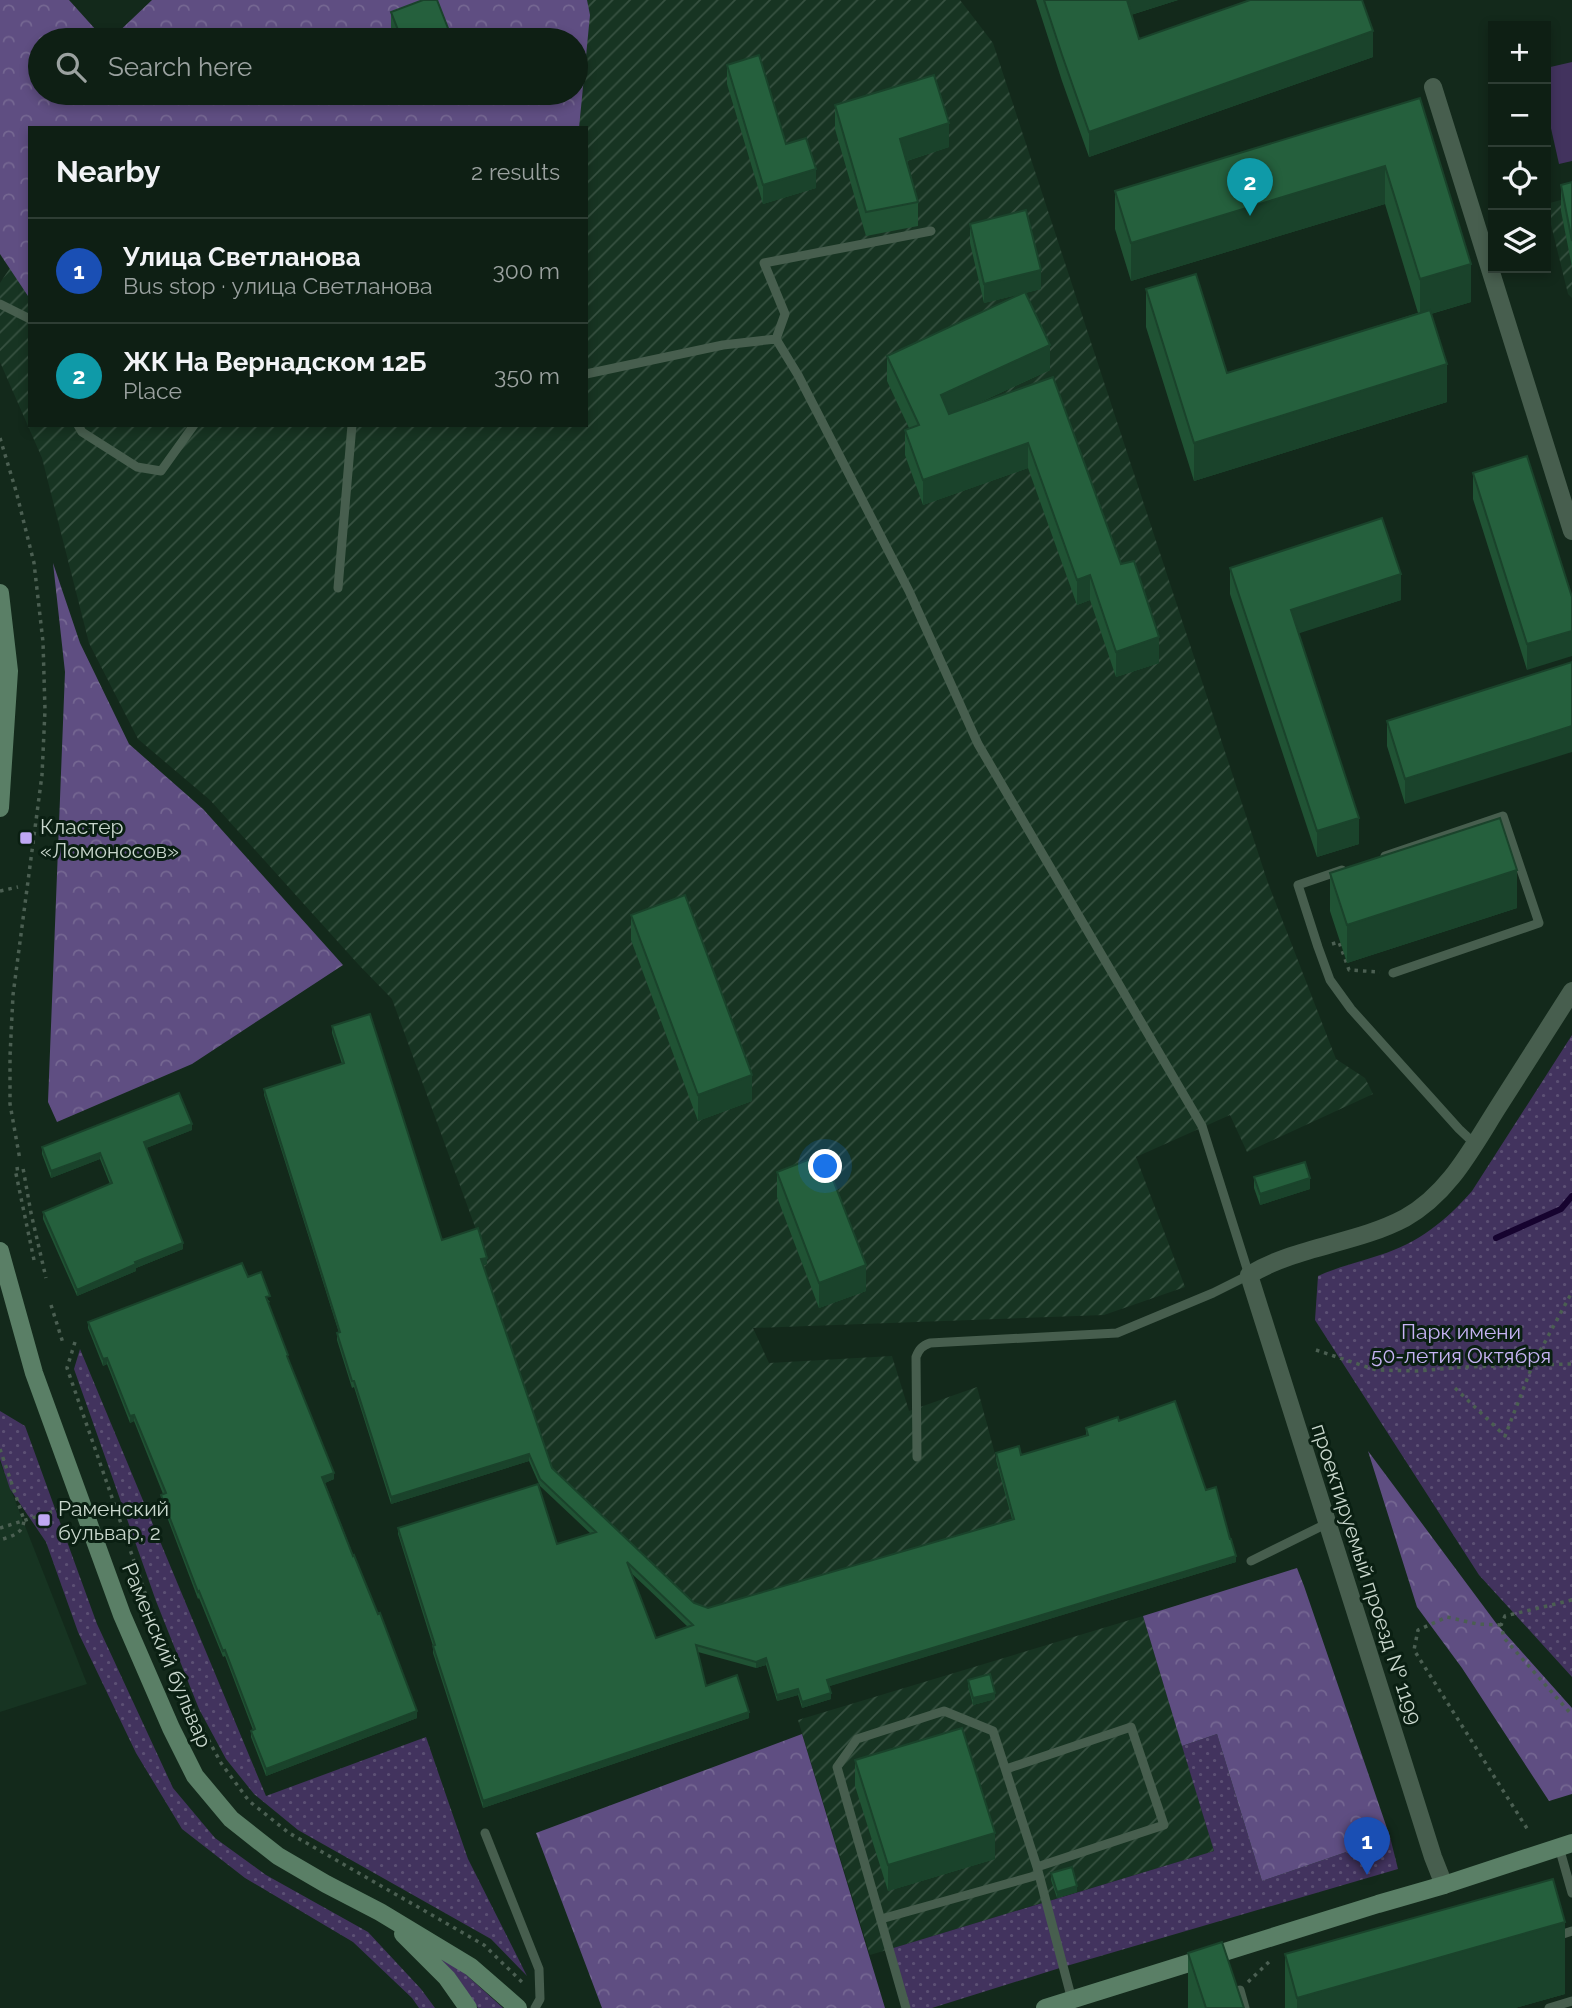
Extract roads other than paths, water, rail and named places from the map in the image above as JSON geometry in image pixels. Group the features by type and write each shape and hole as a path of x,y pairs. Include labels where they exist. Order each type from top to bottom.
{"street":[{"path":"1433,87 1572,531"},
{"path":"0,593 9,671 0,808"},
{"path":"1249,1275 1279,1259 1367,1233 1405,1218 1433,1199 1458,1171 1572,991"},
{"name":"Раменский бульвар","path":"0,1251 34,1373 122,1615 195,1776 231,1819 278,1856 380,1912 471,1967 518,2008"},
{"name":"проектируемый проезд № 1199","path":"1249,1275 1444,1885"},
{"path":"1045,2008 1565,1845"},
{"name":"Раменский бульвар","path":"380,1912 447,1978 468,2008"}],"lane":[{"path":"776,339 785,314 764,263 931,231"},
{"path":"0,304 28,318"},
{"path":"588,374 723,345 776,339"},
{"path":"776,339 798,375 909,591 978,744 1202,1126 1249,1275 1117,1333 924,1345 916,1357 918,1457"},
{"path":"79,427 82,432 137,467 161,471 193,427"},
{"path":"338,588 352,427"},
{"path":"1375,859 1503,816 1539,923 1392,973"},
{"path":"1349,868 1298,885 1330,980 1351,1009 1475,1144"},
{"path":"1251,1561 1328,1523"},
{"path":"906,2008 837,1767 857,1739 944,1711 993,1731 1037,1871 1072,2000"},
{"path":"881,1919 1037,1871 1164,1825 1131,1727 1006,1769"},
{"path":"485,1833 539,1969 538,2004"},
{"path":"1565,1845 1572,1893"},
{"path":"1547,1939 1572,1931"},
{"path":"1216,1997 1240,1990 1245,2008"},
{"path":"1549,2008 1572,2001"}],"waterway":[{"path":"1496,1238 1561,1209 1572,1196"}],"place":[{"name":"ЖК На Вернадском 12Б","path":"1250,216"},
{"name":"Кластер «Ломоносов»","path":"26,838"},
{"name":"Раменский бульвар, 2","path":"44,1520"},
{"name":"Улица Светланова","path":"1367,1875"}],"park label":[{"name":"Парк имени 50-летия Октября","path":"1461,1343"}]}
